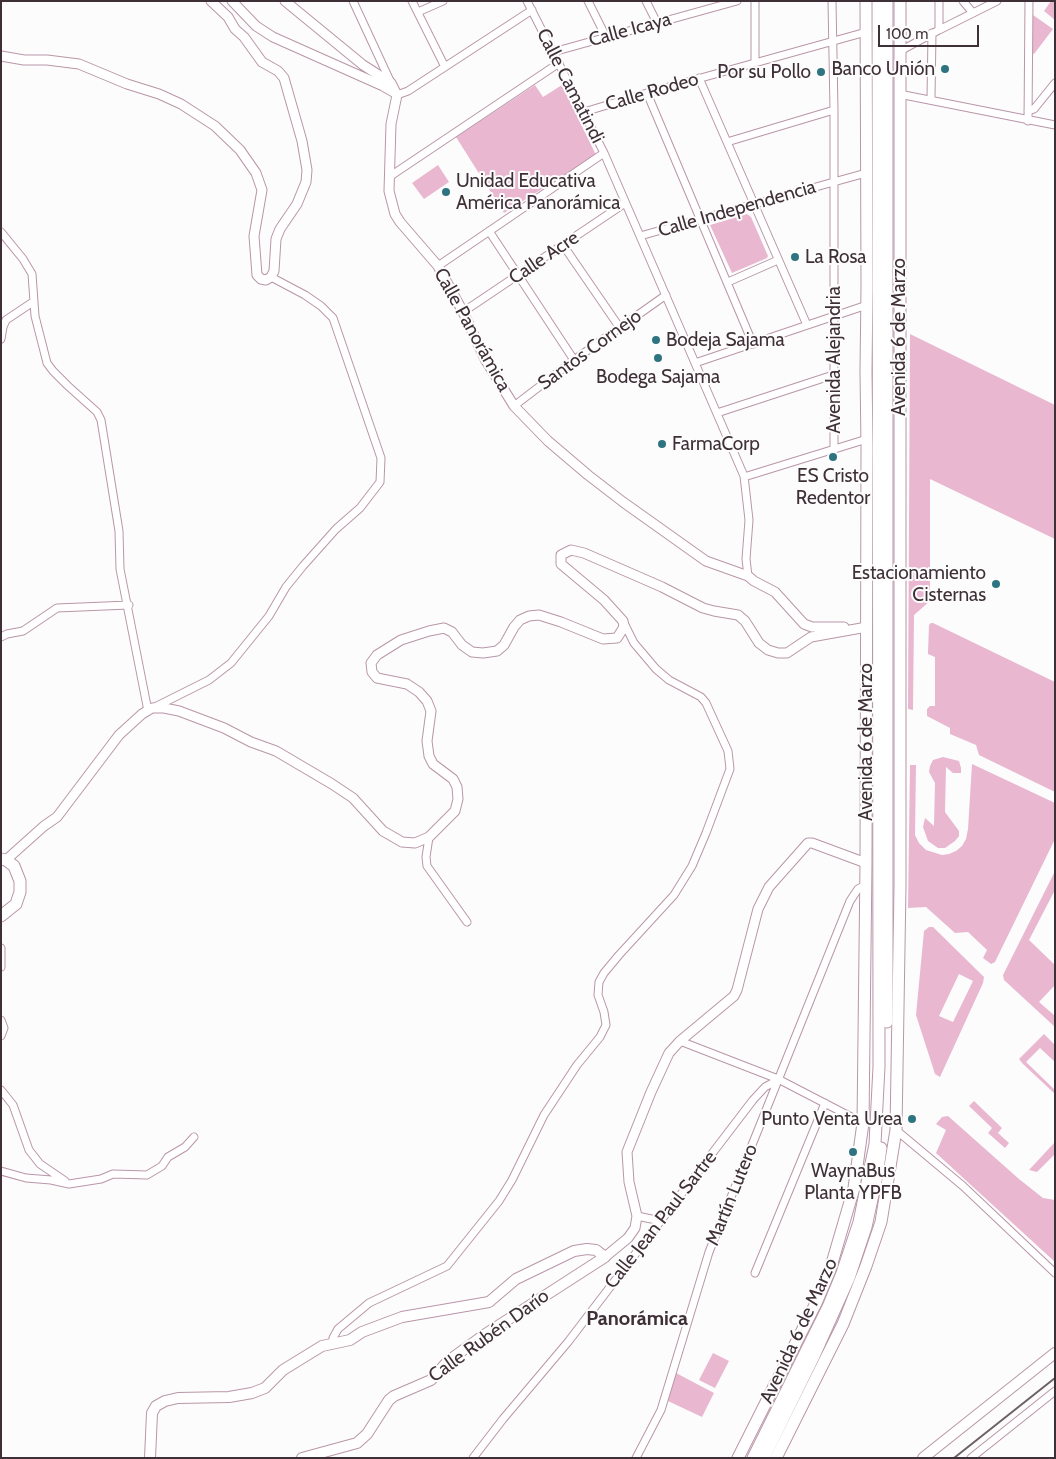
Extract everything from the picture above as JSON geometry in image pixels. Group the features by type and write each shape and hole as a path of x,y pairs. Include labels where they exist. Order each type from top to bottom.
{"main road":[{"name":"Avenida 6 de Marzo","path":"738,1458 816,1303 830,1270 854,1188 863,1123 867,627 866,1"},
{"name":"Avenida 6 de Marzo","path":"753,1458 828,1307 842,1273 858,1222 873,1153 876,1124 879,1067 878,1"},
{"name":"Avenida 6 de Marzo","path":"764,1458 814,1356 849,1278 866,1227 877,1176 884,1116 887,1067 887,1"},
{"name":"Avenida 6 de Marzo","path":"779,1457 843,1324 863,1274 881,1222 896,1130 900,886 900,1"},
{"path":"1,916 16,904 20,892 20,881 14,866 4,859"},
{"path":"150,1458 150,1421 152,1413 156,1406 165,1401 178,1398 229,1398 252,1393 265,1388 283,1370 322,1346 350,1340 362,1332 402,1317 489,1302 516,1279 574,1251 596,1250 605,1256"},
{"name":"Calle Rubén Darío","path":"302,1458 357,1443 367,1434 388,1400 431,1380 448,1361 477,1340 605,1256"},
{"path":"922,1458 1055,1353"}],"street":[{"path":"1,56 24,60 47,60 80,64 181,104 215,126 240,150 256,173 262,190 254,236 257,275 261,279 266,280 271,277 274,271 276,239 306,182 307,170 302,141 284,78 278,71 262,62 244,37 235,29 228,17 211,1"},
{"path":"232,1 256,26 273,37 397,94 408,91 532,10"},
{"path":"285,1 363,65 391,83"},
{"path":"354,1 397,94"},
{"path":"412,1 445,67"},
{"path":"418,12 443,1"},
{"name":"Calle Camatindi","path":"527,1 604,153 744,477 749,520 746,559 748,576"},
{"path":"588,1 606,37"},
{"path":"646,1 657,23"},
{"name":"Calle Icaya","path":"552,52 657,23 716,4 737,1"},
{"path":"755,1 756,63"},
{"name":"Avenida Alejandria","path":"832,1 834,110 834,449"},
{"path":"931,99 939,1"},
{"path":"963,1 973,13"},
{"path":"900,51 996,1"},
{"path":"1028,121 1029,1"},
{"name":"Calle Rodeo","path":"584,112 647,92 866,32"},
{"path":"389,177 559,62"},
{"path":"699,78 807,325"},
{"path":"1028,111 1034,109 1055,83"},
{"path":"647,92 753,344"},
{"name":"Calle Panorámica","path":"397,94 392,124 389,177 389,191 395,214 438,266 485,358 514,406 548,441 623,502 706,561 748,576"},
{"path":"899,94 931,99 1055,126"},
{"path":"727,142 834,110"},
{"path":"438,266 604,153"},
{"name":"Calle Independencia","path":"640,236 866,173"},
{"name":"Calle Acre","path":"463,312 625,203"},
{"path":"489,231 574,360"},
{"path":"1,232 23,259 32,274 33,302 47,363 68,386 97,412 102,420 119,531 120,569 150,710"},
{"path":"563,245 620,328"},
{"path":"728,282 778,260"},
{"path":"4,859 57,818 119,736 142,714 209,680 231,663 269,616 286,587 303,566 336,529 360,508 380,482 380,458 333,318 321,306 305,295 271,277"},
{"name":"Santos Cornejo","path":"514,406 574,360 666,295"},
{"path":"1,339 6,320 33,302"},
{"path":"696,363 867,305"},
{"path":"717,412 833,375"},
{"path":"744,477 867,439"},
{"path":"333,1344 333,1338 338,1330 369,1303 447,1266 499,1201 512,1180 544,1116 577,1065 600,1037 606,1025 598,995 598,987 602,977 619,955 674,895 692,866 730,769 728,751 706,703 700,697 669,680 656,669 634,643 623,620 604,600 560,564 561,555 570,550 584,553 662,586 703,608 738,615 745,621 759,644 768,650 778,653 787,653 811,637 867,627"},
{"path":"748,576 775,592 804,624 812,627 867,627"},
{"path":"1,637 7,634 23,632 56,608 128,605"},
{"path":"150,710 179,711 224,728 276,752 353,798 383,831 402,842 414,843 429,837 455,811 458,799 457,787 452,779 433,764 429,756 427,741 431,711 427,701 419,692 407,684 377,678 372,672 371,663 377,655 400,640 444,628 452,632 462,645 472,652 483,653 497,651 504,645 520,620 529,616 539,615 562,622 603,639 617,638 624,627 623,620"},
{"path":"429,837 426,857 427,866 467,922"},
{"path":"605,1256 628,1238 635,1228 637,1216 628,1182 627,1152 651,1092 669,1053 680,1041 734,996 762,898 769,887 808,843 866,864"},
{"name":"Martín Lutero","path":"636,1458 661,1410 709,1252 778,1079 850,901 858,889 866,885"},
{"path":"1,948 1,967"},
{"path":"1,1020 4,1028 1,1036"},
{"path":"680,1041 778,1079 863,1123"},
{"name":"Calle Jean Paul Sartre","path":"473,1458 503,1419 568,1342 753,1100 765,1087 778,1079"},
{"path":"1,1090 13,1105 29,1150 40,1164 68,1184"},
{"path":"755,1273 825,1103"},
{"path":"896,1130 963,1186 1055,1273"},
{"path":"1,1171 26,1178 68,1184 101,1179 114,1174 147,1175 162,1166 168,1157 186,1147 194,1137"},
{"path":"637,1216 661,1220"},
{"path":"971,1458 1055,1391"}],"shaded area":[{"path":"1051,1 1055,1 1055,20 1044,11"},
{"path":"1033,15 1053,29 1034,54 1029,51 1029,16"},
{"path":"535,85 543,97 562,85 596,155 504,213 456,137"},
{"path":"438,165 449,182 424,199 412,183"},
{"path":"747,214 751,217 768,256 732,273 710,225"},
{"path":"910,334 1055,405 1055,539 930,479 930,601 914,615 913,710 908,709"},
{"path":"931,623 1055,682 1055,792 979,755 976,745 950,734 950,728 927,716 927,709 930,706 935,706 935,657 928,654 929,625"},
{"path":"943,757 959,761 961,768 961,773 953,773 946,767 945,812 959,831 959,836 945,848 938,848 928,841 923,827 925,818 934,826 935,783 929,772 933,760"},
{"path":"972,764 1055,803 1055,839 995,962 991,964 983,958 987,950 968,932 955,933 926,907 908,908 910,765 916,765 915,835 919,843 926,850 942,855 956,851 966,839"},
{"path":"1055,871 1055,890 1029,940 1055,965 1055,985 1039,1002 1055,1016 1055,1027 1004,980 1003,975"},
{"path":"929,927 933,927 984,977 983,983 940,1077 935,1074 916,1015 924,931","holes":["959,974 973,981 953,1022 939,1016"]},
{"path":"1044,1034 1055,1045 1055,1062 1040,1048 1026,1062 1055,1090 1055,1094 1019,1059"},
{"path":"974,1101 1002,1128 998,1133 1009,1143 1005,1148 988,1133 992,1128 969,1106"},
{"path":"948,1116 1043,1198 1055,1200 1055,1262 936,1153 946,1130 936,1124 942,1117"},
{"path":"1055,1142 1055,1154 1037,1172 1029,1170"},
{"path":"713,1353 729,1361 715,1388 699,1380"},
{"path":"676,1373 714,1393 702,1417 668,1401"}],"railway":[{"path":"954,1458 1055,1378"}],"place":[{"name":"Banco Unión","path":"945,69"},
{"name":"Por su Pollo","path":"821,72"},
{"name":"Unidad Educativa América Panorámica","path":"446,192"},
{"name":"La Rosa","path":"795,257"},
{"name":"Bodeja Sajama","path":"656,340"},
{"name":"Bodega Sajama","path":"658,358"},
{"name":"FarmaCorp","path":"662,444"},
{"name":"ES Cristo Redentor","path":"833,457"},
{"name":"Estacionamiento Cisternas","path":"996,584"},
{"name":"Punto Venta Urea","path":"912,1119"},
{"name":"WaynaBus Planta YPFB","path":"853,1152"}],"district":[{"name":"Panorámica","path":"637,1319"}]}
